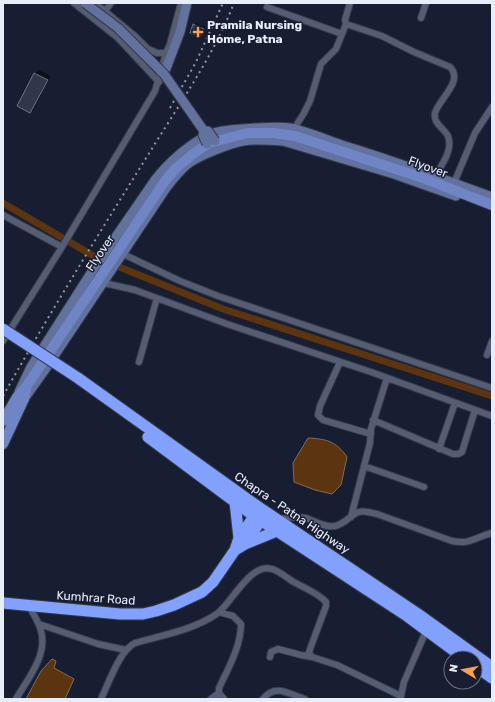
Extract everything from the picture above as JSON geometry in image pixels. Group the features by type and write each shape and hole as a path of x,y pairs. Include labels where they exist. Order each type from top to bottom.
{"highway":[{"path":"3,329 76,380"},
{"path":"3,337 76,380"},
{"name":"Chapra - Patna Highway","path":"76,380 235,502 277,520 418,614 492,667"},
{"name":"Chapra - Patna Highway","path":"76,380 260,514 277,531 407,616 453,650"},
{"path":"235,502 242,541 277,531"},
{"name":"Kumhrar Road","path":"3,603 120,614 143,614 156,611 187,600 202,592 213,582 260,514"},
{"path":"483,672 492,678"}],"main road":[{"name":"Flyover","path":"20,398 51,349 165,181 175,169 193,154 211,143 248,133 273,133 296,136 423,178 492,205"},
{"path":"3,421 20,398"},
{"path":"3,444 20,398"}],"street":[{"path":"74,3 118,38 161,78"},
{"path":"85,3 118,28 204,131 203,135 211,143"},
{"path":"95,3 135,36 148,49 157,53 166,53"},
{"path":"105,11 111,3"},
{"path":"161,78 166,53 170,44 181,3"},
{"path":"3,341 62,247 155,91 180,32 187,3"},
{"path":"294,129 307,108 321,64 336,49 346,24 345,20 350,3"},
{"path":"421,18 426,3"},
{"path":"267,7 342,34"},
{"path":"346,24 389,40 454,70 455,75 448,94 436,111 436,122 446,133 449,141 447,153 442,165 434,176"},
{"path":"454,183 475,133 492,107"},
{"path":"20,398 31,367 105,252 161,173 198,140 214,133 227,130 283,127 294,129 388,159 492,196"},
{"path":"20,398 106,280 166,188 178,173 189,163 209,153 242,141 283,141 394,174 492,210"},
{"path":"3,215 62,247"},
{"path":"121,256 218,296 492,388"},
{"path":"106,280 227,324 387,378 492,416"},
{"path":"139,362 157,298"},
{"path":"487,355 492,341"},
{"path":"340,362 320,406 318,415 320,418 331,423 371,434"},
{"path":"351,517 370,443 373,420 387,378"},
{"path":"439,449 455,403"},
{"path":"373,420 439,449 453,454 458,454 462,452 475,410"},
{"path":"364,466 424,487"},
{"path":"277,520 300,517 325,525 334,526 341,524 359,512 371,513 452,541 470,542 492,533"},
{"path":"102,699 117,664 130,645 194,626 219,612 251,575 262,568 272,569 296,584 316,593 326,602 326,606 310,649 309,653 312,657"},
{"path":"16,699 42,651 43,638 39,624 29,606"},
{"path":"219,612 232,616 241,624 241,631 234,654 219,688 219,693 224,699"},
{"path":"39,624 94,642 126,650"},
{"path":"270,657 271,652 278,649 312,657 337,665 402,698 404,682 426,631"},
{"path":"263,699 271,690 277,690 305,699"},
{"path":"211,699 219,693"}],"shaded area":[{"path":"308,438 325,440 335,444 347,457 341,485 332,494 315,490 294,482 293,463"},
{"path":"52,659 56,661 54,668 74,679 65,699 26,699 41,671"}],"building":[{"path":"193,24 204,29 200,37 190,33"},
{"path":"34,73 48,80 30,113 17,106"}],"waterway":[{"path":"3,203 97,258 223,309 492,396"}],"railway":[{"path":"170,108 196,62 223,3"},
{"path":"3,396 74,275 194,81 216,43 234,3"}],"place":[{"name":"Pramila Nursing Home, Patna","path":"198,32"}]}
